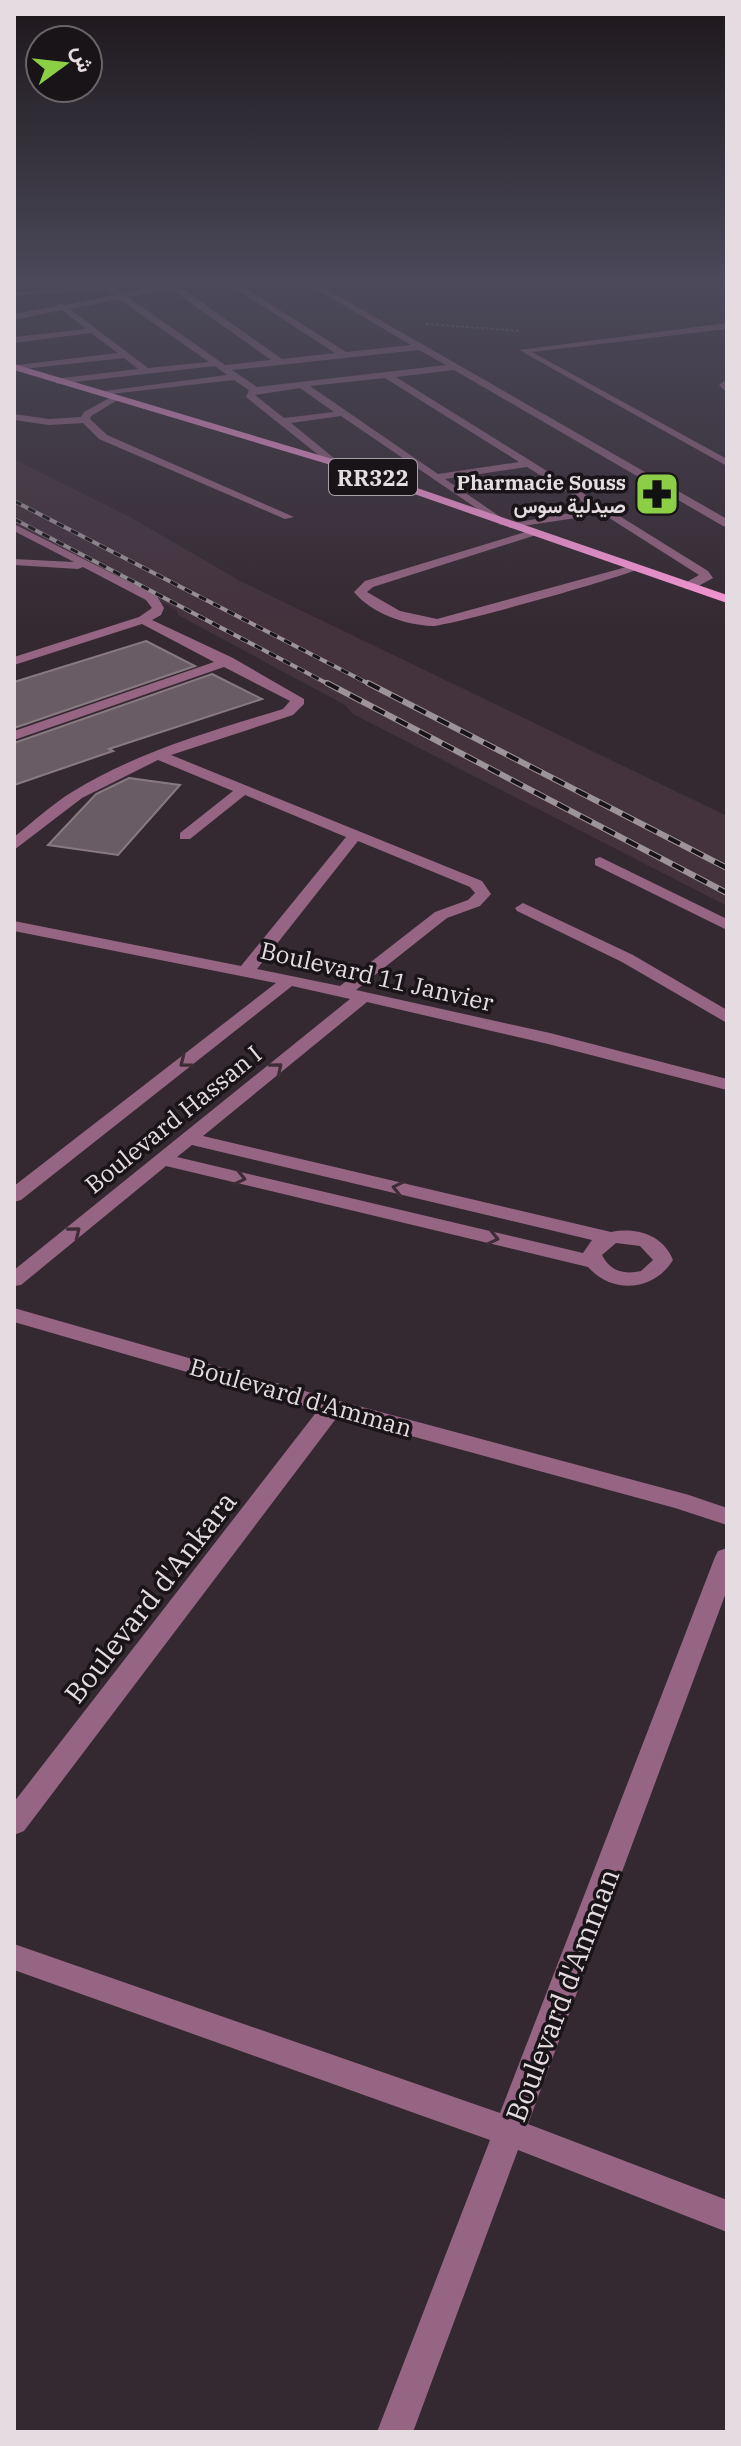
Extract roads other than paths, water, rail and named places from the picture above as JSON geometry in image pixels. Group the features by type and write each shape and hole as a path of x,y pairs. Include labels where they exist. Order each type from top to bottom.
{"main road":[{"name":"RR322","path":"106,395 335,463 727,599"}],"street":[{"path":"249,395 335,463"},
{"path":"318,395 507,524 603,511"},
{"path":"419,395 712,577 689,586"},
{"path":"505,395 727,524"},
{"path":"601,395 727,463"},
{"path":"85,420 87,414 116,398"},
{"path":"285,421 345,413"},
{"path":"14,417 49,422 85,420 103,437 123,447 289,517"},
{"path":"437,477 528,464"},
{"path":"14,527 157,602 157,612 143,620 14,661"},
{"path":"532,533 369,584 360,592 368,600 409,619 437,623 634,568"},
{"path":"14,562 88,566"},
{"path":"14,845 74,797 115,774 158,755 288,712 297,704 297,699 228,661 143,620"},
{"path":"14,736 228,661"},
{"path":"158,755 476,884 483,894 474,903 441,915 344,991"},
{"path":"185,836 243,790"},
{"path":"246,971 356,834"},
{"path":"600,862 727,925"},
{"path":"523,908 602,944 692,994 727,1018"},
{"name":"Boulevard 11 Janvier","path":"14,926 291,979 655,1065 727,1085"},
{"name":"Boulevard Hassan I","path":"14,1196 291,979"},
{"name":"Boulevard Hassan I","path":"14,1280 364,996"},
{"path":"164,1160 593,1262 609,1275 632,1279 654,1274 663,1260 655,1246 635,1237 611,1238 190,1139"},
{"path":"440,1226 455,1201"},
{"path":"593,1262 595,1248 611,1238"},
{"name":"Boulevard d'Amman","path":"14,1315 333,1407 681,1501 727,1517"},
{"name":"Boulevard d'Ankara","path":"14,1823 333,1407"},
{"name":"Boulevard d'Amman","path":"395,2432 727,1557"},
{"path":"14,1957 510,2132 727,2216"}],"railway":[{"path":"14,501 371,685"},
{"path":"14,519 330,685"},
{"path":"327,683 727,893"},
{"path":"368,683 727,868"}],"place":[{"name":"Pharmacie Souss صيدلية سوس","path":"657,494"}]}
